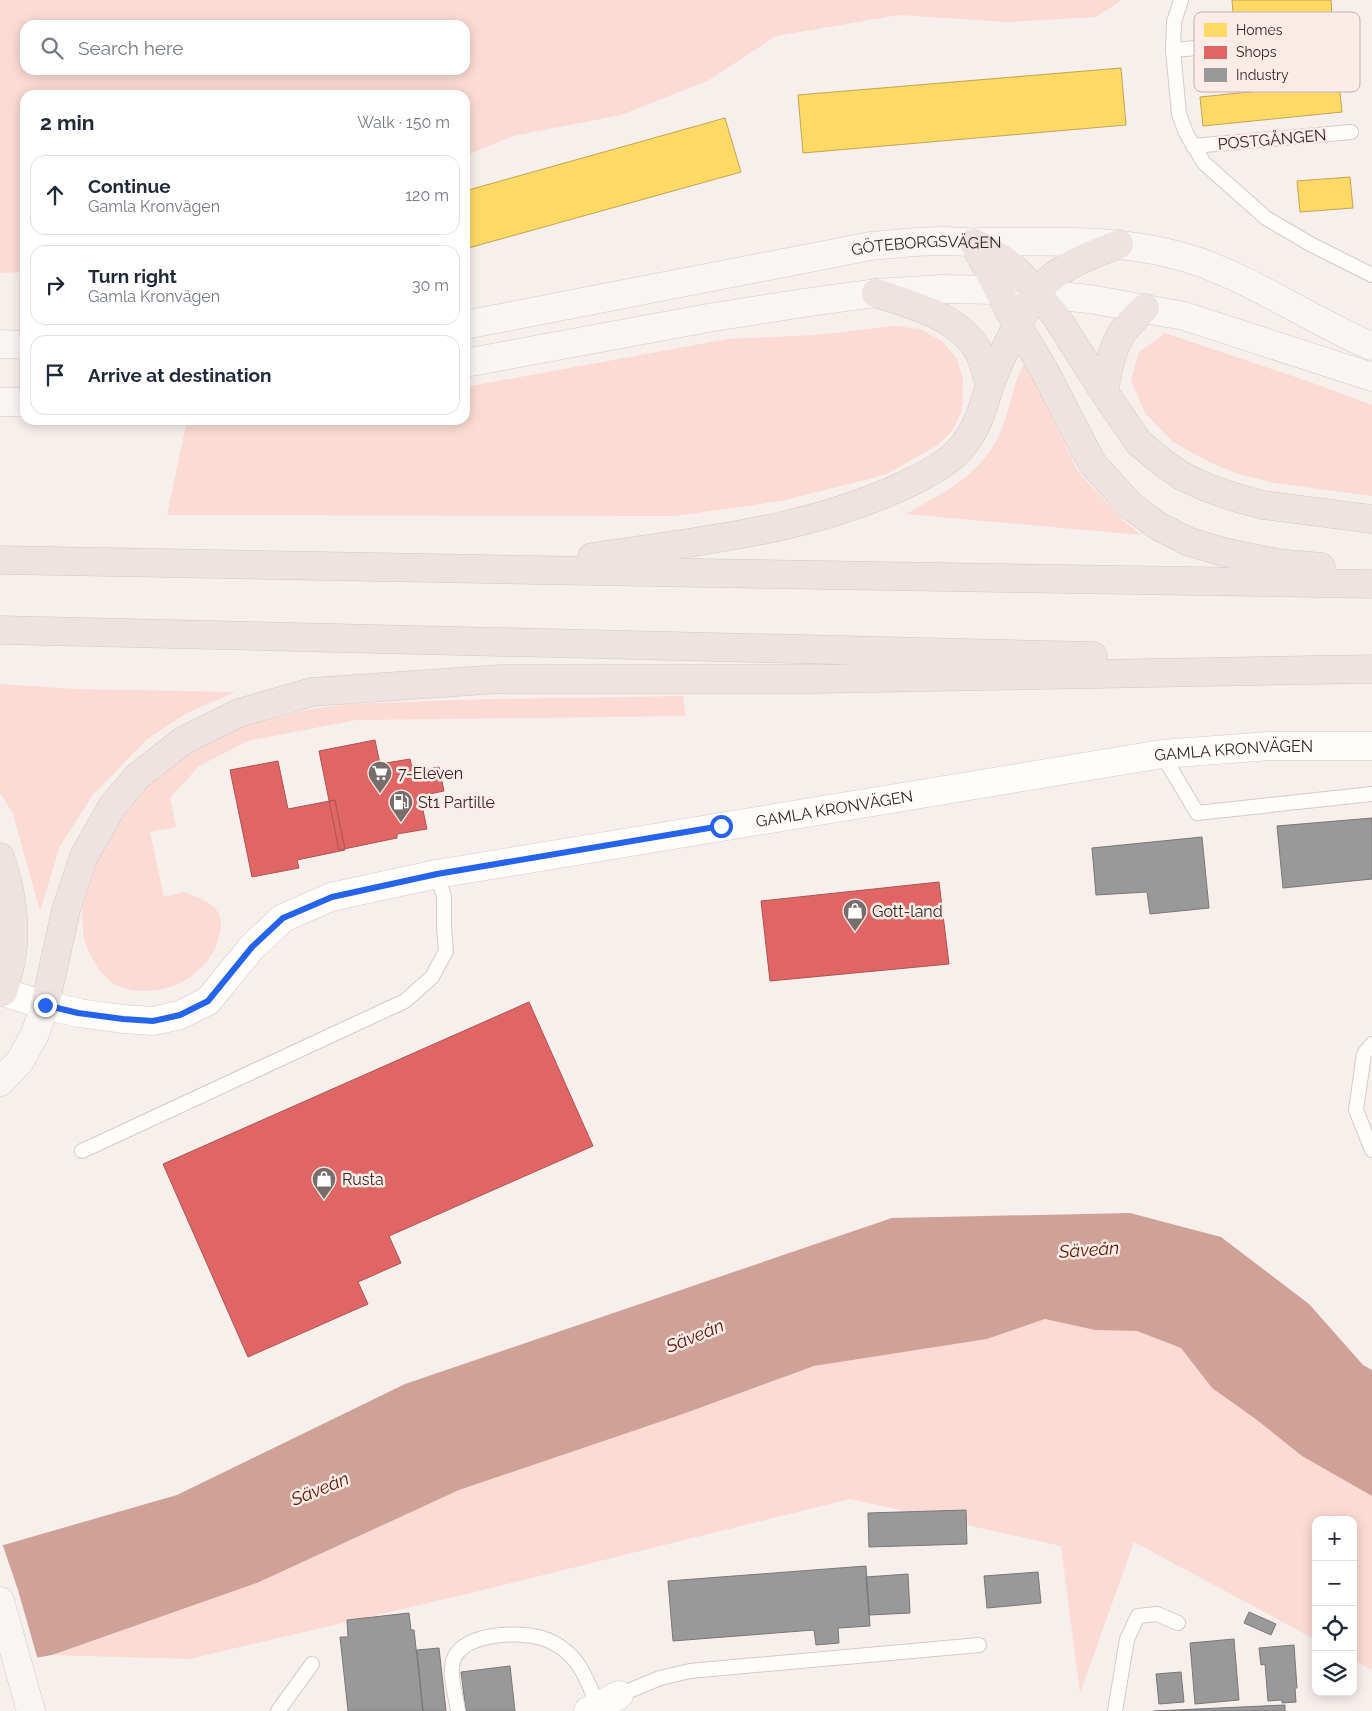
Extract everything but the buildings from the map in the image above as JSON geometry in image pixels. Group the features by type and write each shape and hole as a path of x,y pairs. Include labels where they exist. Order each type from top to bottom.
{"highway":[{"path":"974,242 1017,325 1044,368 1092,462 1131,506 1158,526 1187,541 1220,551 1277,563 1372,572"},
{"path":"974,242 1001,258 1019,273 1035,294 1055,315 1139,443 1182,476 1208,488 1263,505 1372,519"},
{"path":"513,569 688,543 804,521 900,488 940,467 965,444 982,413 990,385 1017,325 1035,294 1055,276 1082,259 1119,244"},
{"path":"876,293 930,311 950,322 969,339 982,358 990,385"},
{"path":"1104,392 1111,358 1118,341 1124,330 1145,308"},
{"path":"0,560 242,566 1372,584"},
{"path":"0,630 1284,661 1372,661"},
{"path":"45,1005 66,910 84,856 113,804 138,776 184,740 239,713 312,692 500,679 818,679 1372,669"},
{"path":"0,857 12,912 14,932 11,961 2,996"}],"main road":[{"name":"GÖTEBORGSVÄGEN","path":"470,324 871,246 918,242 1060,241 1119,244 1156,250 1201,263 1252,284 1372,346"},
{"path":"470,361 708,318 876,293 941,289 998,290 1090,299 1184,316 1372,378"},
{"path":"0,344 20,345"},
{"path":"0,402 20,402"},
{"path":"0,1082 20,1062 35,1034 45,1005"},
{"path":"0,1601 31,1711"}],"street":[{"name":"GAMLA KRONVÄGEN","path":"2,996 78,1013 153,1021 180,1015 208,1001 252,947 283,918 332,897 437,874 1162,754 1270,746 1372,746"}],"lane":[{"name":"POSTGÅNGEN","path":"1181,0 1174,22 1172,50 1179,114 1186,133 1204,164 1266,218 1312,245 1372,275"},
{"path":"1172,50 1194,48"},
{"name":"POSTGÅNGEN","path":"1193,146 1351,132"},
{"path":"1322,361 1354,382 1372,390"},
{"path":"1162,754 1198,813 1372,794"},
{"path":"82,1151 405,1001 432,977 446,951 444,898 437,874"},
{"path":"1372,1044 1364,1054 1356,1110 1372,1150"},
{"path":"1115,1711 1127,1639 1138,1616 1157,1614 1178,1623"},
{"path":"458,1711 452,1673 453,1663 461,1649 469,1642 482,1638 521,1634 557,1644 579,1666 602,1704 660,1678 690,1671 979,1645"},
{"path":"278,1711 312,1664"}],"shaded area":[{"path":"0,0 1122,0 1096,17 1007,22 899,15 776,36 709,80 621,115 513,136 470,154 470,90 20,90 20,272 0,273"},
{"path":"895,326 920,329 942,341 957,359 963,379 962,411 952,431 939,444 887,474 781,501 675,516 167,515 186,425 470,425 470,386 728,339 815,335"},
{"path":"1165,333 1372,405 1372,496 1275,483 1238,474 1209,462 1173,442 1145,413 1131,380 1139,352"},
{"path":"1025,363 1079,473 1124,521 1141,535 906,514 962,480 985,457 995,444 1002,428 1014,387"},
{"path":"0,684 76,689 235,692 187,713 147,739 92,796 60,846 40,911 13,814 0,793"},
{"path":"683,696 686,716 356,720 248,741 199,766 170,798 176,827 150,832 164,897 184,892 207,902 220,915 221,926 218,940 212,954 203,966 180,983 167,988 138,991 123,988 108,980 87,948 83,933 83,914 85,898 94,868 109,838 143,787 162,770 188,753 237,728 302,711 373,703"},
{"path":"1045,1319 1095,1330 1137,1331 1181,1348 1212,1388 1257,1420 1302,1456 1372,1496 1372,1670 1357,1662 1357,1516 1312,1516 1312,1638 1134,1542 1080,1693 1061,1546 850,1499 475,1592 189,1659 52,1655 257,1583 459,1490 683,1414 814,1366 987,1339"}],"water":[{"name":"Säveån","path":"1130,1213 1221,1237 1309,1304 1363,1365 1372,1370 1372,1496 1302,1456 1257,1420 1212,1388 1181,1348 1137,1331 1095,1330 1045,1319 987,1339 814,1366 683,1414 459,1490 257,1583 52,1655 0,1664 0,1546 177,1495 405,1384 892,1218"}],"pier":[{"path":"0,1543 2,1543 18,1590 38,1660 0,1666"}],"place":[{"name":"7-Eleven","path":"380,794"},
{"name":"St1 Partille","path":"401,823"},
{"name":"Gott-land","path":"855,932"},
{"name":"Rusta","path":"324,1200"}],"route":[{"path":"45,1005 78,1013 123,1019 153,1021 180,1015 208,1001 252,947 283,918 332,897 437,874 721,826"}]}
